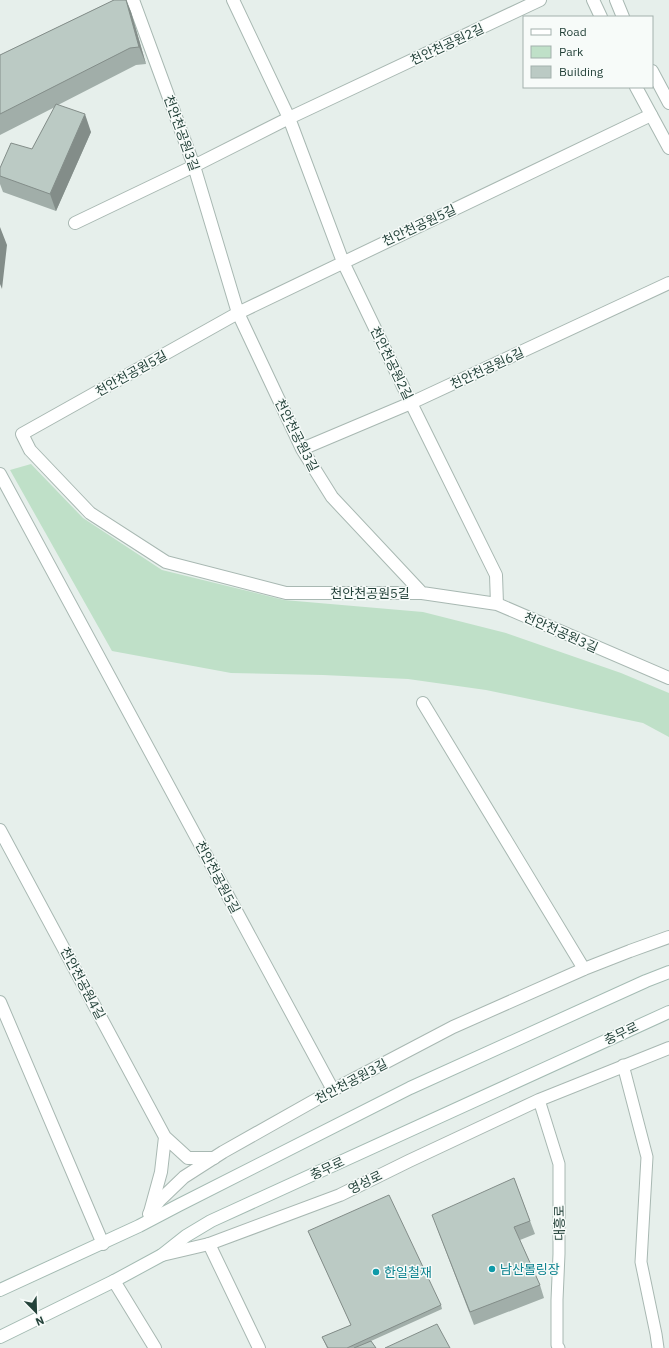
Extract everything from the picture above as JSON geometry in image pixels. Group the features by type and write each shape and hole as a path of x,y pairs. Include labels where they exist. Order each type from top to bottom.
{"street":[{"name":"천안천공원3길","path":"133,0 194,166 238,313 302,449 332,497 422,593 497,604 669,678"},
{"name":"천안천공원2길","path":"234,0 289,118 343,262 496,575 497,604"},
{"name":"천안천공원2길","path":"289,118 540,0"},
{"path":"593,0 601,16"},
{"path":"616,0 623,16"},
{"path":"653,73 669,103"},
{"path":"637,88 669,148"},
{"name":"천안천공원5길","path":"422,593 286,593 166,562 90,513 30,450 22,434 238,313 651,115"},
{"path":"75,223 194,166 289,118"},
{"name":"천안천공원6길","path":"302,449 411,403 669,283"},
{"name":"천안천공원5길","path":"0,474 333,1090"},
{"path":"423,703 584,969"},
{"name":"천안천공원4길","path":"0,830 165,1137 188,1158 214,1158"},
{"name":"천안천공원3길","path":"139,1226 159,1202 184,1177 214,1158 333,1090 453,1027 584,969 669,937"},
{"path":"0,1290 103,1244 410,1088 669,972"},
{"path":"0,1002 103,1244"},
{"name":"충무로","path":"0,1337 114,1281 162,1254 186,1236 212,1221 665,1014"},
{"name":"영성로","path":"162,1254 209,1244 340,1195 538,1100 669,1048"},
{"path":"150,1212 161,1172 165,1137"},
{"path":"209,1244 259,1348"},
{"path":"114,1281 156,1348"}],"lane":[{"path":"623,1065 647,1157 641,1262 658,1348"},
{"name":"대흥로","path":"538,1100 559,1164 560,1254 557,1300 557,1345 559,1348"}],"green space":[{"path":"31,464 83,518 162,570 284,600 423,612 506,633 621,673 669,693 669,737 643,723 486,690 408,679 231,673 112,651 10,470"}],"building":[{"path":"114,0 126,0 139,47 130,48 0,114 0,55"},
{"path":"56,104 85,114 50,194 0,176 0,168 11,143 32,149"},
{"name":"남산볼링장","path":"514,1178 530,1221 514,1227 540,1285 470,1312 432,1215"},
{"name":"한일철재","path":"389,1195 441,1305 347,1348 328,1348 322,1337 351,1325 308,1231"},
{"path":"437,1324 450,1348 385,1348"},
{"path":"371,1341 376,1348 354,1348"}],"place":[{"name":"남산볼링장","path":"492,1269"},
{"name":"한일철재","path":"376,1272"}]}
